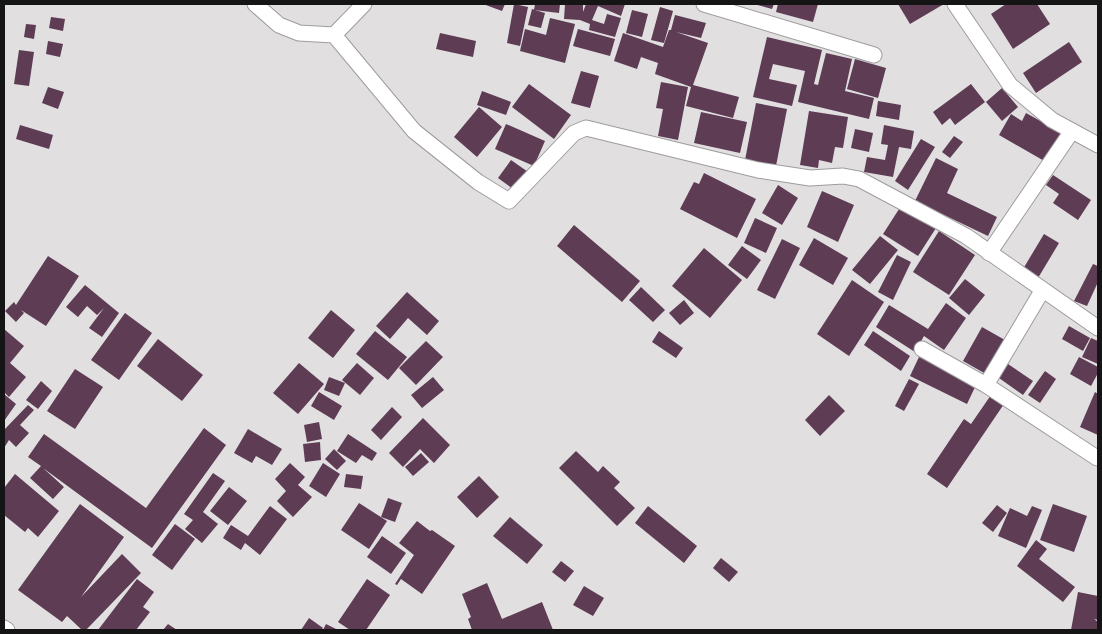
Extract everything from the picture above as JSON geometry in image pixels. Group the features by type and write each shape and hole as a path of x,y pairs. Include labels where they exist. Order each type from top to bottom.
{"street":[{"path":"255,4 279,26 299,33 334,34 364,4"},
{"path":"704,4 874,56"},
{"path":"956,4 1010,84 1052,120 1098,145"},
{"path":"334,34 414,131 478,182 509,201 574,133 586,128 758,170 810,178 843,176 859,179 966,236 1042,291 1098,328"},
{"path":"989,253 1072,131"},
{"path":"986,385 1042,291"},
{"path":"922,349 986,385 1097,458"}],"building":[{"path":"483,4 505,4 502,11"},
{"path":"514,4 528,7 520,46 507,43"},
{"path":"535,4 560,4 559,13 534,10"},
{"path":"565,4 583,4 583,12 586,4 625,4 621,16 598,6 592,20 604,24 607,14 621,18 615,37 589,30 590,24 580,20 564,19"},
{"path":"754,4 774,4 772,9"},
{"path":"778,4 818,4 813,22 776,12"},
{"path":"898,4 944,4 910,24"},
{"path":"1006,4 1037,4 1050,24 1013,49 991,14"},
{"path":"660,7 673,11 664,43 651,40"},
{"path":"532,9 545,13 541,28 528,25"},
{"path":"632,10 648,14 642,37 626,33"},
{"path":"675,15 706,23 701,38 676,32 708,43 693,85 739,97 733,118 686,106 691,87 655,74 658,63 641,57 637,69 614,61 623,33 663,47 669,30 671,30"},
{"path":"51,17 65,19 63,31 49,28"},
{"path":"550,18 575,24 565,63 520,51 525,29 546,35"},
{"path":"26,24 36,25 34,39 24,37"},
{"path":"578,29 615,39 610,56 573,46"},
{"path":"440,33 476,41 473,57 436,49"},
{"path":"767,37 822,50 814,84 818,85 826,53 852,59 845,91 874,98 869,119 798,102 805,71 773,64 769,79 797,85 792,106 753,97"},
{"path":"48,41 63,44 60,57 46,54"},
{"path":"1069,42 1082,62 1036,93 1023,73"},
{"path":"19,50 34,52 29,86 14,84"},
{"path":"855,59 886,68 878,98 847,89"},
{"path":"581,71 599,76 590,108 571,103"},
{"path":"661,82 688,87 678,140 658,136 663,109 656,108"},
{"path":"529,84 571,115 554,139 512,107"},
{"path":"971,84 985,102 955,125 950,118 942,125 933,112"},
{"path":"48,87 64,92 58,109 42,103"},
{"path":"1002,88 1018,107 1002,121 986,102"},
{"path":"482,91 511,102 506,115 477,105"},
{"path":"878,101 901,105 899,120 876,116"},
{"path":"756,103 787,109 776,166 745,160"},
{"path":"479,107 502,127 477,157 454,137"},
{"path":"809,111 848,117 843,148 835,147 832,163 819,160 818,168 800,165"},
{"path":"701,112 747,122 740,153 694,143"},
{"path":"1026,113 1062,133 1046,162 999,135 1011,114 1022,121"},
{"path":"506,124 545,141 534,166 495,149"},
{"path":"20,125 53,135 49,149 16,139"},
{"path":"884,125 914,131 911,149 899,147 893,177 864,172 867,157 885,160 888,145 881,144"},
{"path":"855,129 873,133 869,152 851,148"},
{"path":"954,136 963,142 950,158 942,152"},
{"path":"921,139 935,147 908,190 895,181"},
{"path":"936,158 958,169 947,193 997,217 988,236 915,201"},
{"path":"511,160 531,174 517,192 498,178"},
{"path":"704,173 756,199 737,238 680,209 694,182 699,184"},
{"path":"1053,175 1091,200 1078,220 1053,203 1059,194 1046,185"},
{"path":"778,185 798,198 782,225 762,213"},
{"path":"822,191 854,205 838,242 807,227"},
{"path":"901,206 936,228 918,256 883,234"},
{"path":"755,218 777,228 766,253 744,243"},
{"path":"574,225 640,281 622,302 557,246"},
{"path":"939,231 975,255 949,295 913,272"},
{"path":"1044,234 1059,243 1038,278 1023,269"},
{"path":"880,236 898,250 870,284 852,270"},
{"path":"814,238 848,258 833,285 799,265"},
{"path":"782,239 800,248 775,299 757,290"},
{"path":"742,246 761,260 747,279 728,265"},
{"path":"704,248 742,280 710,318 672,286"},
{"path":"897,255 911,262 893,300 878,292"},
{"path":"48,256 79,276 46,326 21,310 24,313 16,322 5,311 14,302 16,305"},
{"path":"1093,264 1098,266 1098,282 1087,306 1074,301"},
{"path":"965,279 985,295 969,315 949,298"},
{"path":"852,280 884,302 849,356 817,334"},
{"path":"85,285 119,313 102,337 89,328 104,308 97,315 87,306 78,317 66,307"},
{"path":"641,287 665,310 653,322 629,300"},
{"path":"407,292 439,321 427,335 408,318 390,339 376,326"},
{"path":"684,300 694,313 680,325 669,313"},
{"path":"946,303 966,318 944,350 924,336 915,352 876,327 889,305 928,329"},
{"path":"331,310 355,330 333,358 308,338"},
{"path":"125,313 152,333 119,380 91,360"},
{"path":"1069,326 1090,338 1083,351 1062,339"},
{"path":"982,327 1012,344 993,378 963,361"},
{"path":"4,329 24,346 10,363 26,377 9,397 4,392"},
{"path":"375,331 407,357 388,380 356,354"},
{"path":"659,331 683,348 676,358 652,342"},
{"path":"873,331 910,356 901,371 864,345"},
{"path":"1091,338 1098,341 1098,364 1082,357"},
{"path":"158,339 203,375 182,401 137,366"},
{"path":"426,341 443,357 416,385 399,368"},
{"path":"919,357 976,385 967,404 910,376"},
{"path":"1079,357 1098,367 1098,373 1091,386 1070,374"},
{"path":"299,363 324,384 298,414 273,393"},
{"path":"357,363 374,378 360,395 342,380"},
{"path":"1008,364 1033,381 1023,395 999,378"},
{"path":"75,369 103,387 75,429 47,411"},
{"path":"1045,371 1056,379 1040,403 1028,395"},
{"path":"329,377 345,383 339,396 324,390"},
{"path":"433,377 444,390 422,408 411,395"},
{"path":"909,379 919,384 904,411 895,406"},
{"path":"41,381 52,391 38,409 26,400"},
{"path":"319,392 342,406 334,420 311,406"},
{"path":"1095,392 1098,394 1098,435 1080,427"},
{"path":"4,394 16,404 4,421"},
{"path":"829,395 845,411 820,436 805,420"},
{"path":"991,395 1004,404 947,488 927,474 964,419 971,424"},
{"path":"28,405 34,410 20,425 29,433 16,447 9,440 4,448 4,430"},
{"path":"392,407 402,417 381,440 371,430"},
{"path":"423,418 450,445 434,463 420,449 403,467 389,453"},
{"path":"319,422 322,439 307,442 304,425"},
{"path":"204,428 226,445 152,548 43,468 64,487 53,499 30,478 41,466 28,457 44,434 146,508"},
{"path":"248,429 282,449 272,465 256,456 252,463 234,453"},
{"path":"348,434 377,453 372,461 362,455 356,463 337,451"},
{"path":"320,442 321,460 305,462 303,444"},
{"path":"334,449 346,461 337,470 325,459"},
{"path":"576,451 598,472 603,466 620,482 614,488 635,508 617,526 559,468"},
{"path":"421,453 429,462 413,476 405,467"},
{"path":"290,463 305,477 298,485 312,497 293,517 277,501 286,491 275,479"},
{"path":"323,463 340,474 326,497 309,486"},
{"path":"213,473 225,481 203,512 218,524 202,543 185,529 193,520 184,514"},
{"path":"15,474 59,511 38,537 28,528 25,532 4,515 4,488"},
{"path":"346,474 363,476 361,489 344,487"},
{"path":"479,476 499,497 477,518 457,497"},
{"path":"229,487 247,501 228,525 210,511"},
{"path":"388,498 402,503 395,522 381,517"},
{"path":"359,503 387,521 369,549 341,530"},
{"path":"80,504 124,537 81,597 122,554 141,573 86,630 82,630 67,616 62,622 18,590"},
{"path":"1053,504 1087,516 1074,552 1040,540"},
{"path":"997,505 1007,513 993,532 982,523"},
{"path":"270,506 287,519 260,555 245,543 241,550 223,538 231,525 248,536"},
{"path":"648,506 697,546 684,563 635,523"},
{"path":"1032,506 1042,510 1026,548 998,536 1010,508 1027,516"},
{"path":"510,517 543,545 527,564 493,536"},
{"path":"417,521 455,546 422,594 401,579 397,585 395,584 414,555 399,543"},
{"path":"175,524 195,539 172,570 152,555"},
{"path":"382,536 406,553 391,574 367,557"},
{"path":"1036,540 1047,549 1039,559 1075,587 1063,602 1017,566"},
{"path":"721,558 738,572 729,582 713,568"},
{"path":"561,561 574,571 565,582 552,572"},
{"path":"137,579 154,592 143,607 150,612 136,630 98,630"},
{"path":"367,579 390,595 366,630 350,630 338,622"},
{"path":"487,583 502,619 542,602 553,630 472,630 468,619 471,617 462,594"},
{"path":"584,586 604,598 593,616 573,605"},
{"path":"1078,592 1098,596 1098,620 1094,619 1098,622 1098,630 1071,630"},
{"path":"309,618 323,628 321,630 301,630"},
{"path":"168,624 177,630 163,630"},
{"path":"326,624 338,630 323,630"}]}
